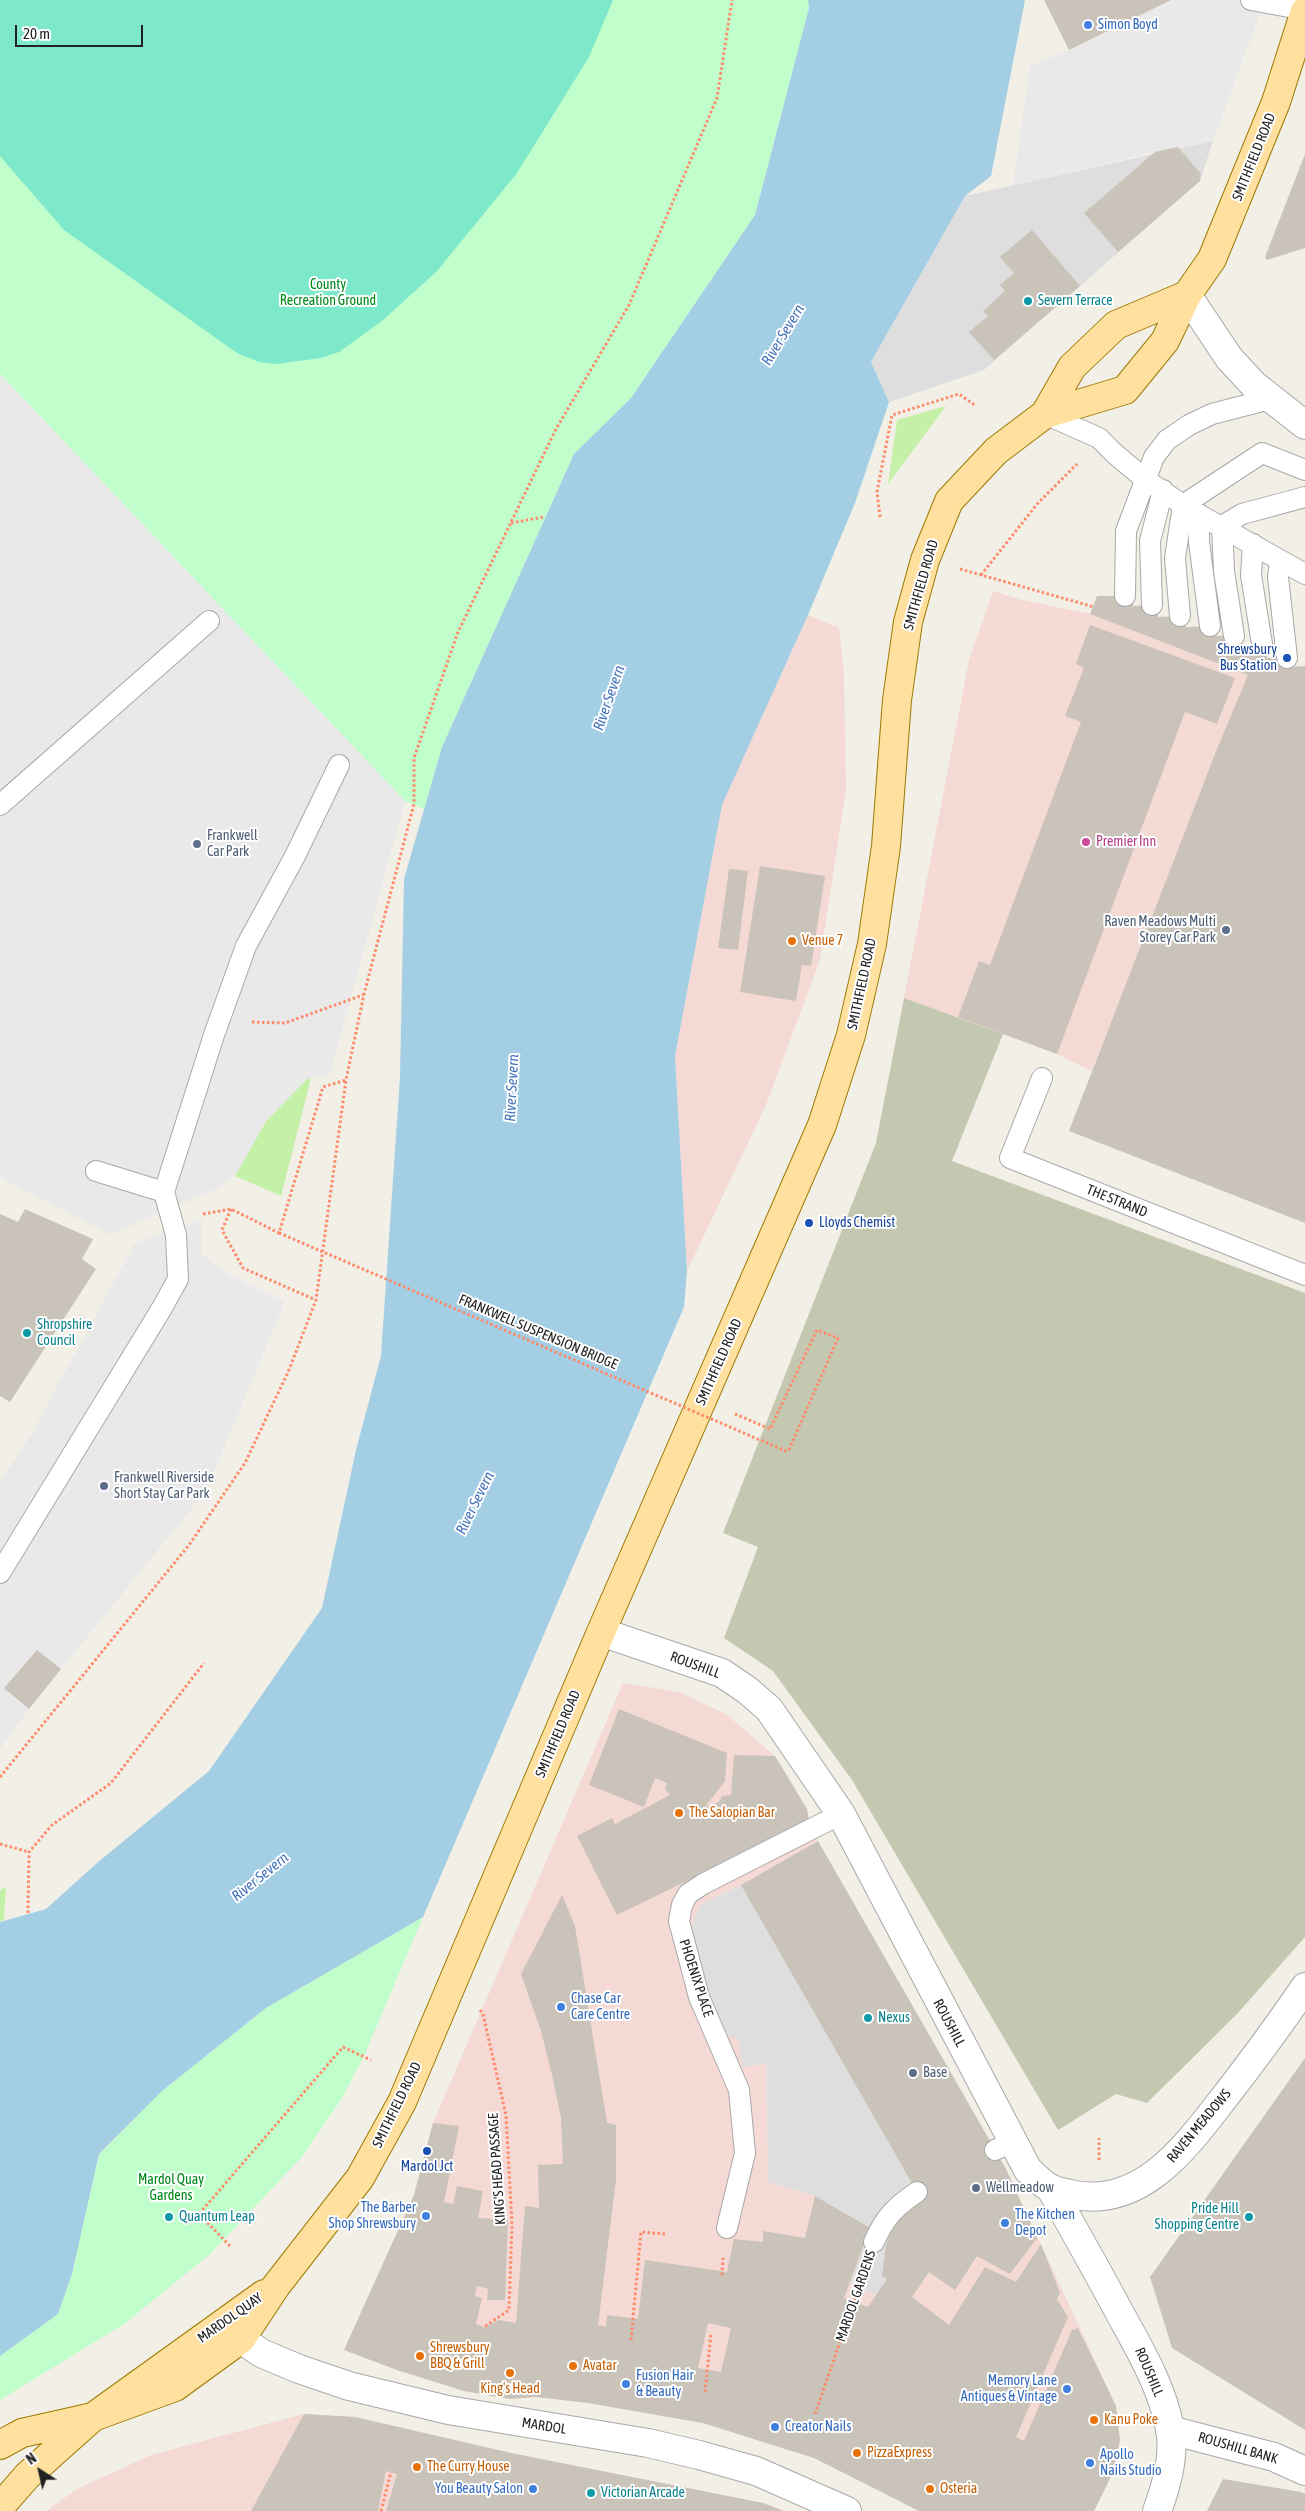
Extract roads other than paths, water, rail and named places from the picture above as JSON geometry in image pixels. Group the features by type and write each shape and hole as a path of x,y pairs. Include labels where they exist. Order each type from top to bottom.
{"main road":[{"name":"SMITHFIELD ROAD","path":"276,2286 360,2178 402,2102 601,1632 822,1125 851,1035 872,944 886,846 897,700 908,622 925,560 949,501 996,452 1045,414 1126,390 1165,341 1187,295 1212,259 1234,208 1276,102 1305,10"},
{"name":"SMITHFIELD ROAD","path":"1045,414 1072,367 1116,325 1187,295"},
{"name":"MARDOL QUAY","path":"0,2445 22,2433 93,2417 175,2387 241,2340 276,2286"},
{"name":"MARDOL QUAY","path":"0,2507 28,2476 93,2417 276,2286"}],"street":[{"path":"1187,295 1229,358 1270,399 1302,419"},
{"name":"ROUSHILL","path":"601,1632 722,1673 748,1690 769,1709 841,1814 1003,2146 1028,2170 1052,2189 1143,2355 1160,2396 1170,2430 1170,2455 1164,2493 1157,2511"},
{"name":"RAVEN MEADOWS","path":"1052,2189 1099,2198 1140,2185 1172,2161 1272,2037 1305,1987"},
{"name":"MARDOL","path":"241,2340 262,2353 298,2369 348,2386 448,2410 630,2440 699,2455 756,2470 847,2511"},
{"name":"ROUSHILL BANK","path":"1170,2430 1274,2457 1305,2471"}],"lane":[{"path":"1251,0 1305,10"},
{"path":"1152,605 1150,542 1154,457 1167,440 1189,425 1212,414 1270,399"},
{"path":"1045,414 1099,438 1115,454 1154,485 1280,562 1305,574"},
{"path":"1180,616 1175,558 1191,509 1262,452 1305,470"},
{"path":"1125,596 1126,531 1154,485"},
{"path":"1222,526 1242,514 1305,497"},
{"path":"1191,509 1199,542 1210,626"},
{"path":"1222,526 1224,570 1234,636"},
{"path":"1253,544 1251,575 1262,644"},
{"path":"1280,562 1278,577 1288,658"},
{"path":"0,805 209,621"},
{"path":"0,1573 178,1280 176,1235 164,1192 246,946 295,856 339,765"},
{"name":"THE STRAND","path":"1042,1078 1010,1158 1305,1275"},
{"path":"96,1171 164,1192"},
{"name":"PHOENIX PLACE","path":"727,2228 745,2154 739,2090 699,1997 681,1936 679,1921 682,1905 688,1894 704,1884 841,1814"},
{"name":"MARDOL GARDENS","path":"874,2242 883,2222 899,2205 917,2192"}],"water":[{"name":"River Severn","path":"808,0 1025,0 991,176 965,196 871,362 889,402 855,503 808,615 722,805 675,1056 687,1271 684,1307 423,1917 266,2008 162,2091 99,2154 72,2274 58,2314 0,2356 0,1922 46,1909 97,1863 209,1771 322,1608 356,1450 381,1356 400,1077 404,879 442,747 574,454 631,398 755,215 809,8"}],"place":[{"name":"Simon Boyd","path":"1088,25"},
{"name":"Severn Terrace","path":"1028,301"},
{"name":"Shrewsbury Bus Station","path":"1287,658"},
{"name":"Premier Inn","path":"1086,842"},
{"name":"Frankwell Car Park","path":"197,844"},
{"name":"Raven Meadows Multi Storey Car Park","path":"1226,930"},
{"name":"Venue 7","path":"792,941"},
{"name":"Lloyds Chemist","path":"809,1223"},
{"name":"Shropshire Council","path":"27,1333"},
{"name":"Frankwell Riverside Short Stay Car Park","path":"104,1486"},
{"name":"The Salopian Bar","path":"679,1813"},
{"name":"Chase Car Care Centre","path":"561,2007"},
{"name":"Nexus","path":"868,2018"},
{"name":"Base","path":"913,2073"},
{"name":"Mardol Jct","path":"427,2151"},
{"name":"Wellmeadow","path":"976,2188"},
{"name":"The Barber Shop Shrewsbury","path":"426,2216"},
{"name":"Quantum Leap","path":"169,2217"},
{"name":"Pride Hill Shopping Centre","path":"1249,2217"},
{"name":"The Kitchen Depot","path":"1005,2223"},
{"name":"Shrewsbury BBQ & Grill","path":"420,2356"},
{"name":"Avatar","path":"573,2366"},
{"name":"King's Head","path":"510,2373"},
{"name":"Fusion Hair & Beauty","path":"626,2384"},
{"name":"Memory Lane Antiques & Vintage","path":"1067,2389"},
{"name":"Kanu Poke","path":"1094,2420"},
{"name":"Creator Nails","path":"775,2427"},
{"name":"PizzaExpress","path":"857,2453"},
{"name":"Apollo Nails Studio","path":"1090,2463"},
{"name":"The Curry House","path":"417,2467"},
{"name":"You Beauty Salon","path":"533,2489"},
{"name":"Osteria","path":"930,2489"},
{"name":"Victorian Arcade","path":"591,2493"}],"park label":[{"name":"County Recreation Ground","path":"328,294"},
{"name":"Mardol Quay Gardens","path":"171,2188"}]}
